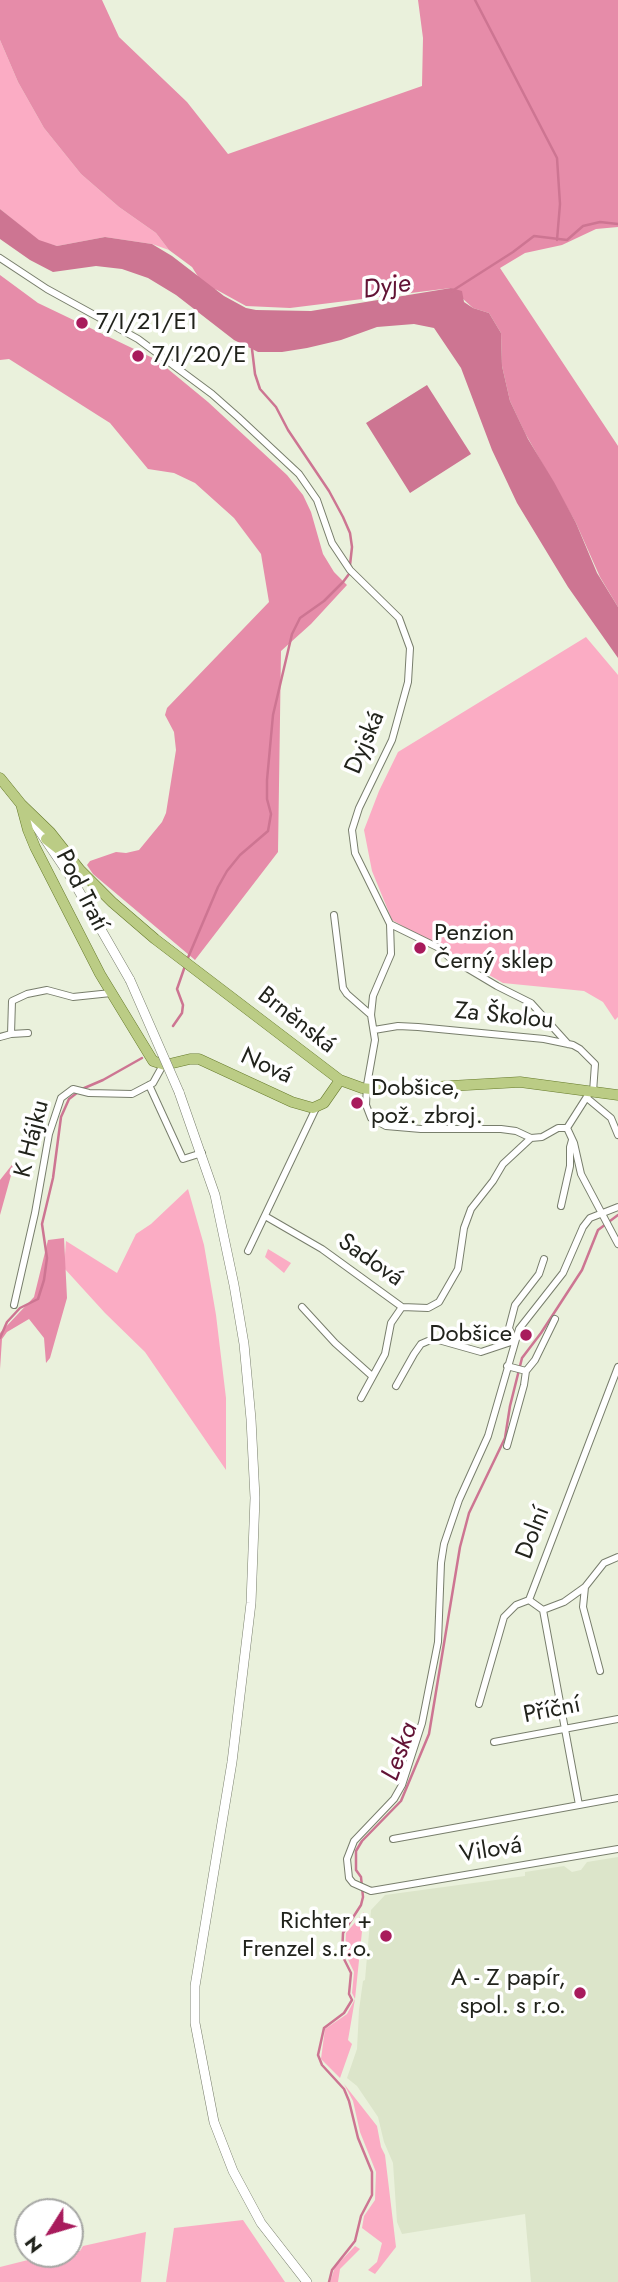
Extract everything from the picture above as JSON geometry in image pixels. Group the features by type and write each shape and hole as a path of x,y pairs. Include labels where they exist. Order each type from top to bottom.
{"main road":[{"path":"0,778 46,839 130,980 179,1092 202,1153 221,1219 242,1332 251,1419 255,1498 251,1603 232,1762 195,1986 195,2023 214,2122 233,2171 261,2223 307,2282"},
{"name":"Brněnská","path":"21,804 50,832 80,870 112,902 168,949 340,1080 367,1089 506,1082 544,1084 590,1094 618,1095"},
{"name":"Pod Tratí","path":"21,804 28,830 113,998 151,1059 163,1065"},
{"path":"46,839 80,870"},
{"name":"Nová","path":"163,1065 199,1059 292,1102 316,1108 324,1103 340,1080"}],"street":[{"name":"Dyjská","path":"0,258 47,289 138,339 212,394 238,417 299,474 317,500 332,543 350,570 399,618 410,648 408,682 398,722 359,808 352,830 355,853 390,924 391,954 373,996 371,1015 374,1045 367,1089"},
{"path":"334,915 343,988 346,994 371,1015"},
{"path":"390,924 439,948 450,958 531,1003 568,1044"},
{"path":"11,1034 12,1001 27,994 47,990 74,997 113,998"},
{"name":"Za Školou","path":"374,1030 398,1026 418,1027 544,1039 568,1044 580,1049 594,1062 596,1071 590,1094"},
{"path":"0,1037 28,1033"},
{"path":"163,1065 158,1077 149,1085 183,1159 202,1153"},
{"name":"K Hájku","path":"15,1305 49,1134 61,1098 73,1090 128,1095 149,1085"},
{"path":"367,1089 366,1105 371,1118 386,1126 501,1129 516,1131 531,1138 542,1138 558,1128 567,1128"},
{"path":"567,1128 590,1094 611,1118 618,1135"},
{"path":"248,1251 316,1108"},
{"path":"567,1128 580,1174 618,1244"},
{"path":"402,1307 428,1308 439,1302 458,1269 464,1227 471,1209 506,1161 531,1138"},
{"path":"561,1206 566,1191 572,1140"},
{"path":"524,1370 511,1367 514,1341 519,1329 563,1273 583,1227 590,1218 618,1207"},
{"name":"Sadová","path":"265,1216 322,1250 402,1307 391,1323 385,1354 361,1398"},
{"path":"514,1341 509,1328 515,1305 539,1274 544,1259"},
{"path":"303,1307 335,1343 372,1376"},
{"path":"506,1446 524,1385 524,1370 535,1360 555,1319"},
{"path":"396,1386 414,1354 428,1341 435,1339 481,1352 514,1341"},
{"name":"Vilová","path":"511,1367 488,1436 459,1500 444,1544 438,1642 422,1723 398,1792 380,1816 354,1841 348,1853 349,1878 353,1883 369,1890 618,1849"},
{"name":"Dolní","path":"529,1600 618,1367"},
{"path":"542,1610 569,1598 585,1587 604,1563 618,1557"},
{"path":"585,1587 583,1606 600,1671"},
{"path":"569,1598 583,1606"},
{"path":"479,1704 504,1617 516,1605 529,1600 542,1610 579,1805"},
{"name":"Příční","path":"494,1742 618,1719"},
{"name":"Vilová","path":"393,1839 618,1798"}],"shaded area":[{"path":"0,0 102,0 119,37 187,102 228,154 422,86 423,38 418,0 618,0 618,227 596,229 562,245 525,253 500,268 618,446 618,607 510,401 502,366 501,333 489,313 473,308 451,288 290,308 246,306 204,286 192,267 169,250 156,233 119,207 81,174 44,128 18,82 0,40"},
{"path":"0,40 18,82 44,128 81,174 119,207 156,233 169,250 152,244 105,237 57,246 39,241 0,209"},
{"path":"0,209 39,240 57,246 105,237 152,244 224,296 246,308 256,310 311,311 451,288 462,291 464,302 489,313 501,333 502,366 510,401 528,439 576,523 597,573 618,607 618,658 568,587 517,503 492,450 461,368 434,328 414,324 377,327 341,340 307,348 258,352 234,340 176,295 148,278 122,269 96,266 53,272 30,260 0,239"},
{"path":"0,275 38,303 157,360 208,402 287,475 303,495 311,512 323,554 334,572 347,585 311,624 281,651 278,852 195,960 93,874 87,865 90,861 116,852 139,850 162,822 166,813 176,750 174,732 165,715 167,708 269,602 261,554 234,518 195,483 174,473 148,469 110,423 9,359 0,360"},
{"path":"427,385 471,454 410,493 366,423"},
{"path":"586,637 618,675 618,1017 615,1020 603,1002 584,991 503,983 392,920 372,871 364,830 398,752"},
{"path":"15,1161 0,1215 0,1180"},
{"path":"188,1189 204,1245 216,1315 226,1398 226,1470 145,1352 64,1268 66,1241 117,1273 136,1234 151,1224"},
{"path":"64,1238 67,1298 50,1358 46,1363 44,1338 29,1319 7,1332 2,1339 0,1369 0,1333 34,1297 48,1240"},
{"path":"268,1249 291,1263 284,1273 265,1257"},
{"path":"618,1857 618,2282 531,2282 525,2214 402,2234 397,2222 393,2163 378,2117 357,2086 347,2078 357,2049 371,1910 385,1895 525,1876 525,1872 564,1866 572,1872 581,1870 587,1862"},
{"path":"364,1912 355,1999 352,1993 354,1972 345,1953 346,1933"},
{"path":"355,1999 348,2040 352,2044 340,2078 321,2059 325,2029 347,2014"},
{"path":"344,2084 377,2126 385,2155 396,2247 375,2274 368,2270 377,2262 382,2243 362,2228 364,2216 375,2200 376,2172 360,2132 353,2101"},
{"path":"243,2220 285,2282 166,2282 174,2228"},
{"path":"146,2232 141,2282 0,2282 0,2267 14,2264 14,2268 84,2268 84,2246"},
{"path":"355,2246 360,2249 340,2269 338,2282 330,2282 335,2267"}],"waterway":[{"path":"475,0 557,158 560,204 557,240"},
{"path":"452,291 534,236 567,240 583,226 600,222 618,224"},
{"path":"187,960 227,871 240,855 268,831 271,814 267,799 267,780 273,715 292,634 300,618 324,601 349,574 352,547 350,533 329,491 288,430 276,407 260,389 252,349"},
{"path":"173,1026 182,1013 183,1005 177,989 185,966"},
{"path":"0,1338 7,1322 20,1308 38,1299 44,1280 47,1258 42,1224 53,1178 61,1117 69,1099 82,1089 142,1058"},
{"name":"Leska","path":"329,2282 332,2270 355,2241 361,2216 372,2195 372,2172 358,2138 349,2101 344,2089 322,2065 318,2055 324,2028 344,2013 352,2000 349,1994 351,1973 342,1955 343,1933 361,1905 363,1897 361,1877 356,1870 356,1851 362,1841 401,1801 429,1734 460,1547 469,1513 505,1438 522,1358 582,1270 598,1230 618,1215"}],"place":[{"name":"7/I/21/E1","path":"82,323"},
{"name":"7/I/20/E","path":"138,356"},
{"name":"Penzion Černý sklep","path":"420,948"},
{"name":"Dobšice, pož. zbroj.","path":"357,1103"},
{"name":"Dobšice","path":"526,1335"},
{"name":"Richter + Frenzel s.r.o.","path":"386,1936"},
{"name":"A - Z papír, spol. s r.o.","path":"580,1993"}],"water label":[{"name":"Dyje","path":"387,288"}]}
